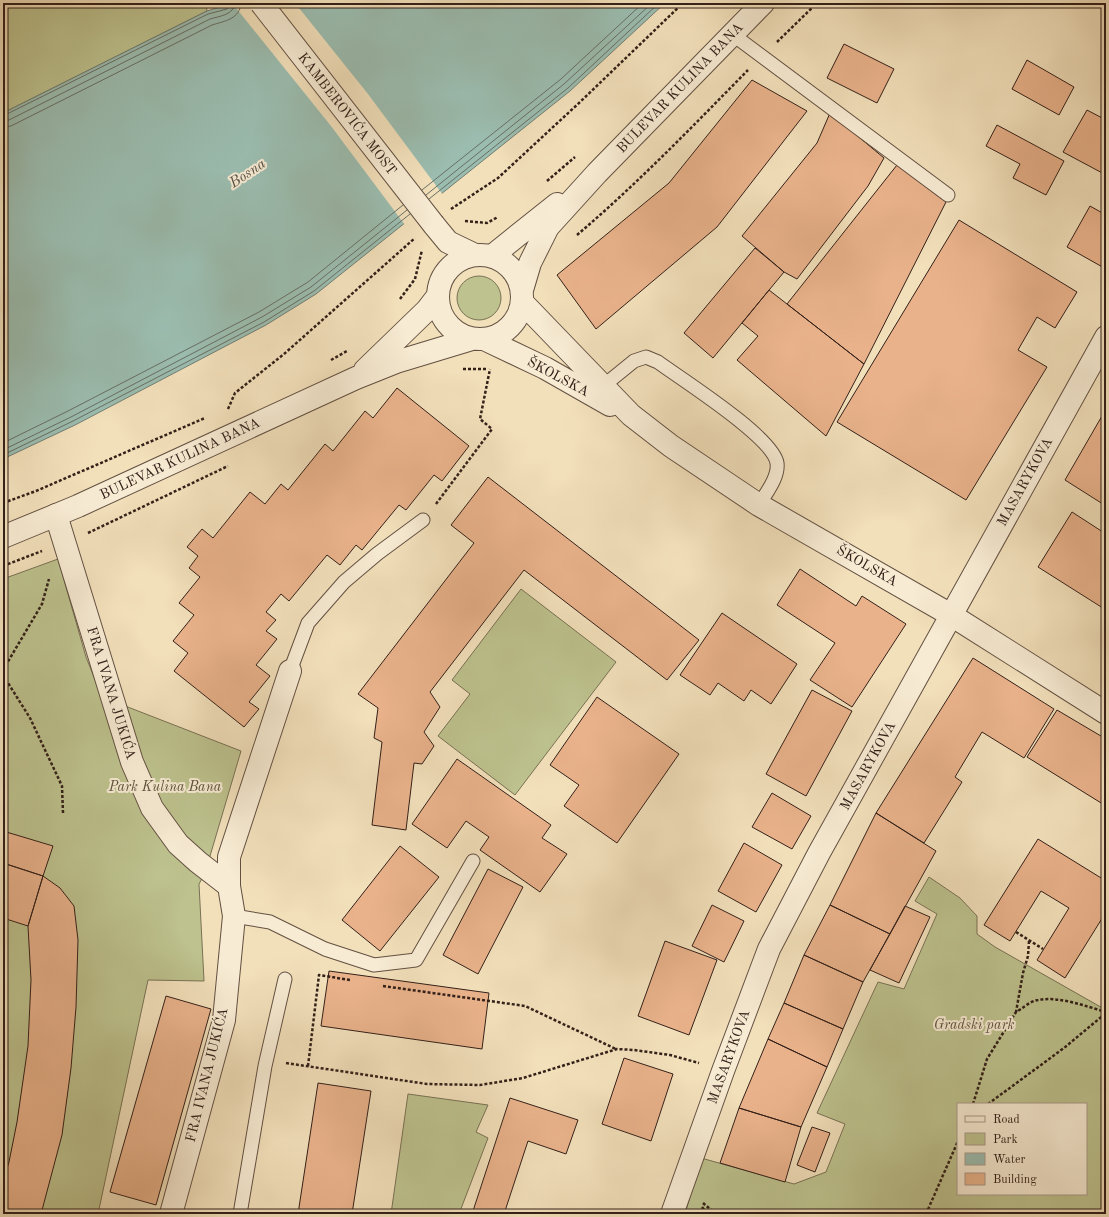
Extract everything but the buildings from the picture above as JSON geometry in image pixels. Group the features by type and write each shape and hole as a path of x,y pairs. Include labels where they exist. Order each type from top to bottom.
{"street":[{"name":"KAMBEROVIĆA MOST","path":"261,3 437,229"},
{"name":"BULEVAR KULINA BANA","path":"522,296 530,263 548,227 597,173 763,3"},
{"name":"BULEVAR KULINA BANA","path":"483,255 597,173"},
{"path":"437,229 448,242 506,263 516,275 522,296 519,313 513,323 505,331 495,337 478,339 462,336 447,324 438,307 437,297 439,285 446,271 460,259 483,255"},
{"path":"437,229 445,257 446,271"},
{"name":"ŠKOLSKA","path":"522,296 542,321 602,387 631,415 702,468 759,505 951,615 1106,713"},
{"name":"BULEVAR KULINA BANA","path":"356,378 427,310 437,297"},
{"name":"MASARYKOVA","path":"672,1214 723,1071 769,949 819,853 1106,337"},
{"name":"BULEVAR KULINA BANA","path":"3,538 356,378 396,362 478,339"},
{"name":"ŠKOLSKA","path":"478,339 545,368 631,415"},
{"name":"FRA IVANA JUKIĆA","path":"56,515 132,762 152,808 178,844 229,886"},
{"name":"FRA IVANA JUKIĆA","path":"171,1214 224,1020 234,916 229,886 229,857 290,671"}],"lane":[{"path":"732,34 948,195"},
{"path":"602,387 634,361 646,357 658,362 747,426 772,454 777,463 777,472 759,505"},
{"path":"290,671 308,623 344,582 377,554 423,520"},
{"path":"234,916 270,922 325,949 374,965 416,960 473,861"},
{"path":"240,1214 267,1060 285,979"}],"path":[{"path":"574,237 601,214 682,137 817,3"},
{"path":"546,181 581,153"},
{"path":"400,300 415,279 422,252 419,238 437,229 449,213 455,218 470,222 487,223 504,214"},
{"path":"329,361 354,347"},
{"path":"461,369 495,370"},
{"path":"423,520 453,483 492,429 480,420 490,369"},
{"path":"226,412 233,409"},
{"path":"3,503 36,491 207,418"},
{"path":"3,670 42,604 50,576"},
{"path":"3,675 30,718 62,786 63,813"},
{"path":"1016,932 1043,950"},
{"path":"973,1103 987,1059 1016,1012 1023,973 1028,956 1029,941"},
{"path":"308,1066 319,975 357,981"},
{"path":"380,985 525,1006 617,1049"},
{"path":"1016,1012 1036,1000 1077,1004 1106,1012"},
{"path":"989,1103 1064,1048 1106,1012"},
{"path":"1106,1017 1103,1029 1106,1068"},
{"path":"267,1060 427,1084 480,1085 522,1078 617,1049 670,1055 723,1071"},
{"path":"926,1214 957,1143"},
{"path":"699,1200 716,1214"}],"green space":[{"path":"3,3 206,3 207,11 3,113"},
{"path":"479,276 491,280 497,286 501,298 497,310 491,316 479,320 467,316 461,310 457,298 461,286 467,280"},
{"name":"Park Kulina Bana","path":"58,559 86,657 102,697 241,751 205,873 199,884 204,981 148,980 98,1214 3,1214 3,579"},
{"path":"521,589 616,662 515,795 438,736 470,694 452,680"},
{"name":"Gradski park","path":"929,877 960,898 977,916 977,934 995,947 1106,1010 1106,1214 685,1214 701,1158 794,1184 826,1172 845,1124 817,1113 878,982 904,989 937,914 915,901"},
{"path":"408,1094 488,1105 476,1132 488,1138 459,1214 391,1214"}],"water":[{"name":"Bosna","path":"232,3 665,3 570,91 316,294 266,325 75,425 3,459 3,113 207,11"}],"pier":[{"path":"232,3 295,3 368,94 443,195 405,225 331,126"}]}
